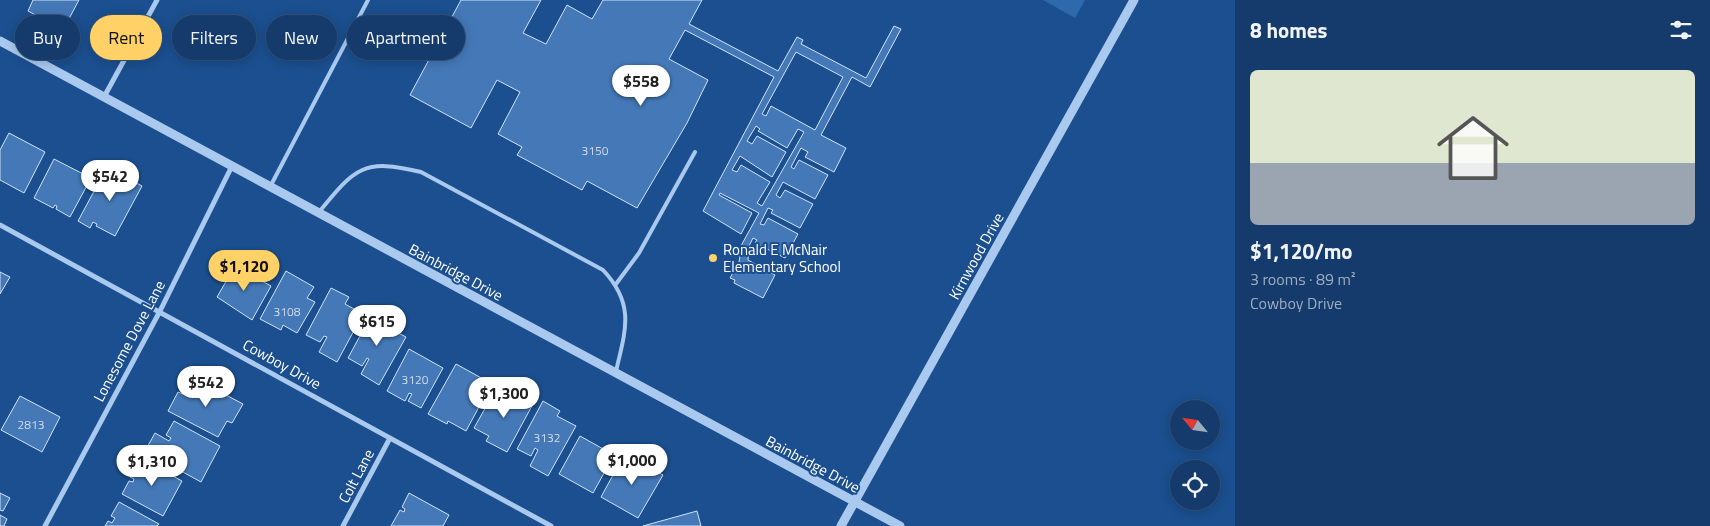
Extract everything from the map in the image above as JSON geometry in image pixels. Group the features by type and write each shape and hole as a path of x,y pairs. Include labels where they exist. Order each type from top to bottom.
{"street":[{"path":"104,97 157,0"},
{"name":"Kirnwood Drive","path":"841,526 1134,0"},
{"name":"Bainbridge Drive","path":"0,41 900,526"},
{"name":"Lonesome Dove Lane","path":"45,526 160,311 232,166"},
{"name":"Cowboy Drive","path":"0,225 551,526"},
{"name":"Colt Lane","path":"343,526 390,438"}],"lane":[{"path":"270,187 368,0"},
{"path":"616,284 638,253 695,152"},
{"path":"318,213 345,181 370,166 391,164 421,172 603,270 616,284 625,304 627,327 615,373"}],"shaded area":[{"path":"1043,0 1085,0 1075,18"}],"building":[{"path":"33,0 79,0 71,15 35,15 28,11"},
{"path":"461,0 541,0 523,33 546,44 567,5 592,19 603,0 702,0 689,24 778,71 797,37 803,40 801,44 866,78 894,26 901,29 870,87 852,77 821,135 846,148 834,172 805,157 808,152 801,148 791,167 794,169 799,160 828,175 815,199 783,182 776,195 780,198 785,190 813,204 800,228 771,213 773,210 768,208 760,224 764,225 768,218 798,234 785,258 755,243 757,240 753,238 749,246 748,260 775,275 763,298 734,283 735,280 730,278 739,262 742,244 759,213 720,193 719,195 752,213 741,234 703,211 774,77 685,30 669,59 708,80 687,123 637,208 587,181 582,190 517,155 522,147 498,134 520,92 497,80 471,128 410,95 429,60 465,60 465,15 453,15","holes":["796,52 843,77 815,130 771,106 766,116 762,114","756,126 760,129 758,131 787,148 798,129 804,132 762,206 757,203 770,182 741,165 737,172 732,170 740,156 772,177 786,152 757,136 752,144 747,141"]},
{"path":"9,133 45,152 24,193 0,180 0,150"},
{"path":"54,159 91,178 70,217 56,209 57,206 55,205 53,208 34,198"},
{"path":"107,167 142,186 115,236 96,226 97,224 93,222 90,228 78,221"},
{"path":"235,266 271,286 252,320 217,297"},
{"path":"286,271 314,287 307,298 315,302 297,333 283,325 281,330 260,319"},
{"path":"0,272 10,277 0,294"},
{"path":"331,288 349,297 345,304 363,314 337,362 319,352 327,337 324,336 320,342 306,335"},
{"path":"374,310 391,319 387,327 406,337 379,385 361,374 369,359 367,358 362,366 348,358"},
{"path":"409,349 443,368 421,408 408,401 412,394 409,393 405,401 387,391"},
{"path":"456,364 485,380 479,390 486,394 466,431 448,421 447,424 428,414"},
{"path":"194,378 243,404 232,423 227,421 218,437 168,411 178,392 185,395"},
{"path":"505,388 533,404 507,452 486,441 489,436 474,428 492,396 499,399"},
{"path":"20,396 60,417 42,452 1,430"},
{"path":"543,401 560,411 557,416 576,426 548,476 530,466 538,450 535,448 531,456 517,449"},
{"path":"174,421 220,446 201,482 145,451 155,433 169,441 171,438 166,435"},
{"path":"580,436 614,455 593,493 559,474"},
{"path":"625,453 663,475 638,518 601,497"},
{"path":"140,458 182,481 163,516 122,494 129,481 133,482 134,479 130,477"},
{"path":"0,493 10,498 3,511 0,510"},
{"path":"409,493 449,515 443,526 391,526 400,510 404,512 405,509 402,507"},
{"path":"119,502 159,524 157,526 105,526 108,521 112,523 115,518 111,516"},
{"path":"697,511 701,526 643,526"},
{"path":"0,515 7,519 4,526 0,526"}],"place":[{"name":"Ronald E McNair Elementary School","path":"713,258"}]}
